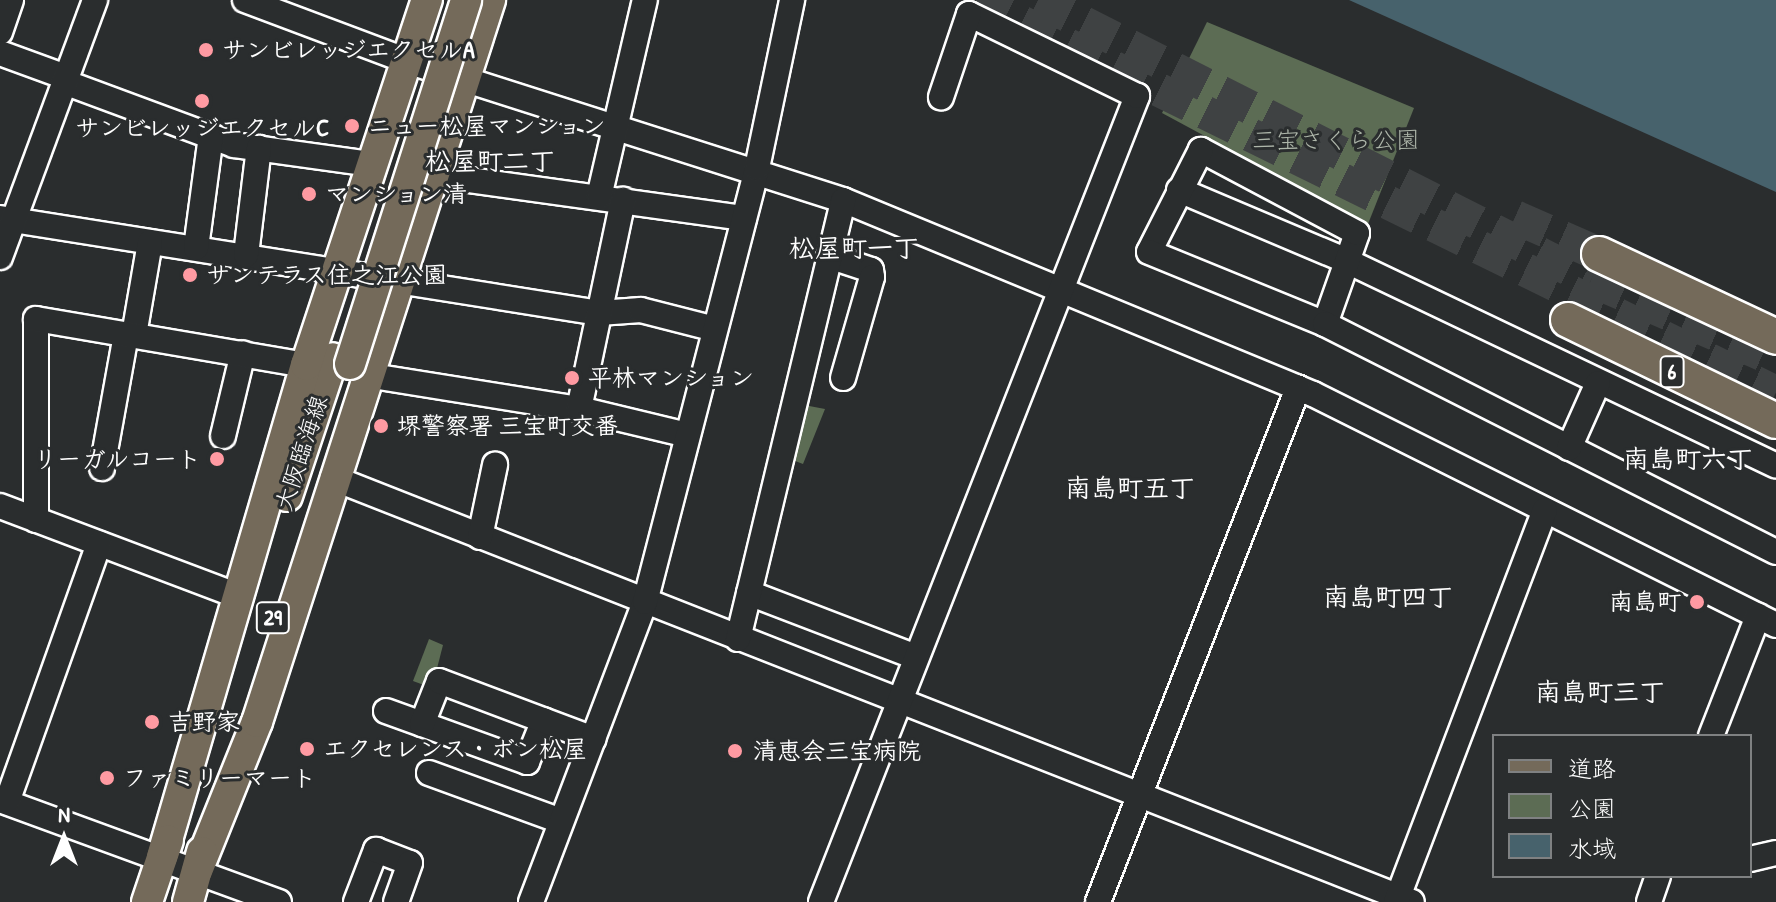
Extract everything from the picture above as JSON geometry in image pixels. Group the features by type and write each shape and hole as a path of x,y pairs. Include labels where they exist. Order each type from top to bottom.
{"highway":[{"path":"1599,254 1776,337"},
{"name":"6","path":"1568,320 1776,421"}],"main road":[{"path":"197,871 257,722 333,478 338,365 337,269 427,0"},
{"name":"大阪臨海線","path":"188,902 338,365 446,0"},
{"name":"大阪臨海線","path":"147,902 466,0"},
{"path":"162,857 236,595 338,365 398,278 433,175 472,78 490,0"}],"street":[{"path":"0,32 11,0"},
{"path":"0,257 6,220 95,0"},
{"path":"245,0 407,61 472,78 612,125 757,168 843,200 1298,388 1767,620 1712,734"},
{"path":"472,78 502,0"},
{"path":"599,197 612,125 645,0"},
{"path":"531,902 645,602 757,168 792,0"},
{"path":"821,902 913,656 1137,96 969,14 941,97"},
{"path":"0,53 211,136 259,148 371,164"},
{"path":"196,248 211,136"},
{"path":"246,255 259,148"},
{"path":"1325,324 1357,233 1201,150 1149,252 1325,324 1776,552"},
{"path":"433,175 744,218"},
{"path":"1179,190 1347,261 1776,466"},
{"path":"579,409 623,200"},
{"path":"738,639 843,200"},
{"path":"6,220 398,278 599,313 641,310 715,329"},
{"path":"102,468 150,242"},
{"path":"806,355 845,372 871,270 829,256"},
{"path":"36,520 36,319 243,353 338,365 579,409 687,435"},
{"path":"223,436 243,353"},
{"path":"1569,448 1598,383"},
{"path":"1098,902 1298,388"},
{"path":"480,537 495,465"},
{"path":"333,478 1402,900 1545,510"},
{"path":"0,506 236,595"},
{"path":"99,544 4,801 279,902"},
{"path":"749,593 913,656"},
{"path":"422,724 439,681 593,739"},
{"path":"386,711 527,762 544,720"},
{"path":"429,773 561,821"},
{"path":"356,902 376,850 410,863 396,902"},
{"path":"1752,859 1776,853"}],"green space":[{"name":"三宝さくら公園","path":"1207,22 1414,108 1368,224 1162,113"},
{"path":"804,405 825,409 803,464 790,459"},
{"path":"429,639 443,645 432,688 413,681"}],"water":[{"path":"1349,0 1776,0 1776,192"}],"tunnel":[{"path":"976,0 1776,393"},
{"path":"1038,0 1591,280 1776,360"},
{"path":"1515,217 1599,254"}],"place":[{"name":"サンビレッジエクセルA","path":"206,50"},
{"name":"サンビレッジエクセルC","path":"202,101"},
{"name":"ニュー松屋マンション","path":"352,126"},
{"name":"マンション清","path":"309,194"},
{"name":"サンテラス住之江公園","path":"190,275"},
{"name":"平林マンション","path":"572,378"},
{"name":"堺警察署 三宝町交番","path":"381,426"},
{"name":"リーガルコート","path":"217,459"},
{"name":"南島町","path":"1697,602"},
{"name":"吉野家","path":"152,722"},
{"name":"エクセレンス・ボン松屋","path":"307,749"},
{"name":"清恵会三宝病院","path":"735,751"},
{"name":"ファミリーマート","path":"107,778"}],"district":[{"name":"松屋町二丁","path":"490,161"},
{"name":"松屋町一丁","path":"854,248"},
{"name":"南島町六丁","path":"1688,459"},
{"name":"南島町五丁","path":"1130,488"},
{"name":"南島町四丁","path":"1388,597"},
{"name":"南島町三丁","path":"1600,692"}]}
